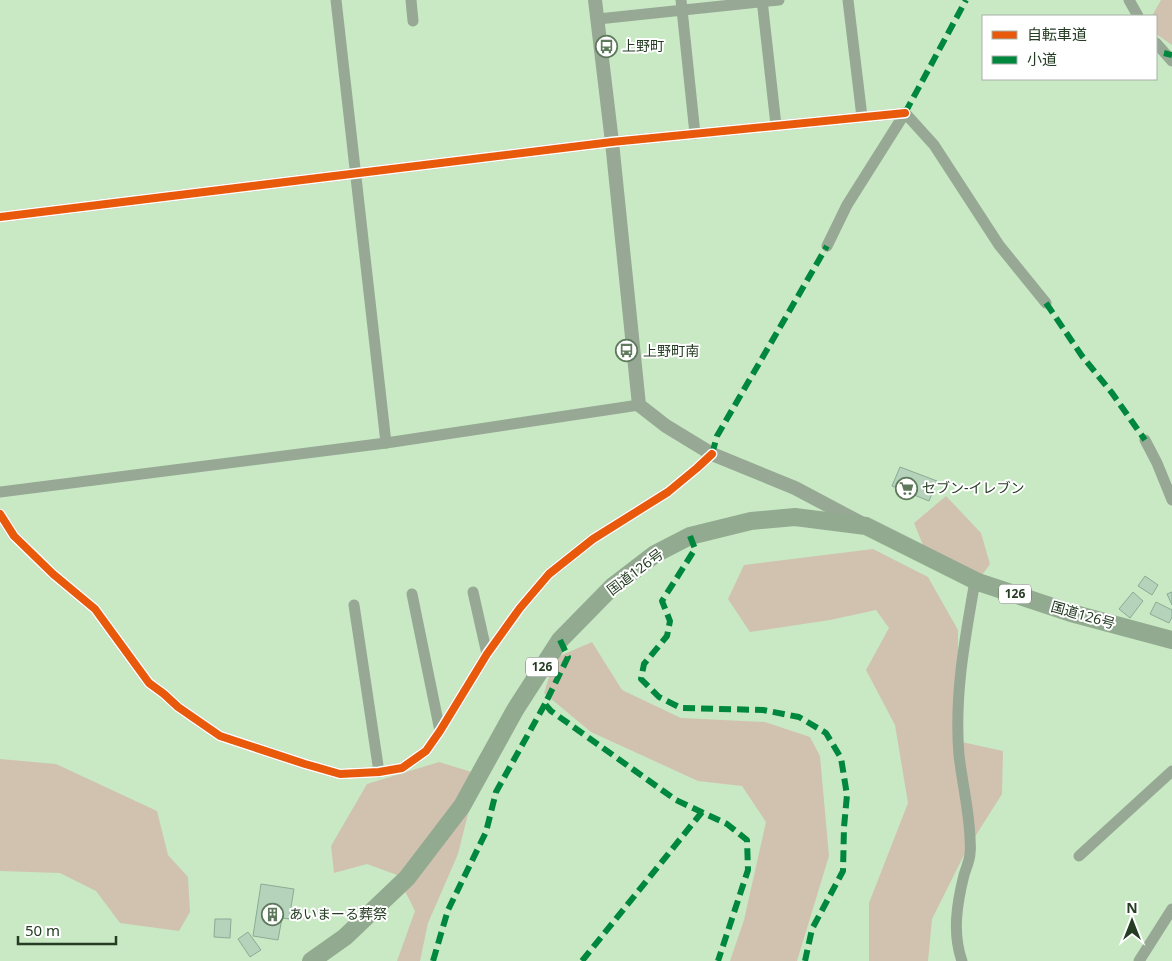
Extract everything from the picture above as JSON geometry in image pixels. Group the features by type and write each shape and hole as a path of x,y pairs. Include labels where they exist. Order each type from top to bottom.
{"highway":[{"name":"国道126号","path":"311,961 345,937 407,878 462,806 515,710 560,640 612,587 655,554 690,536 751,521 795,518 866,526 975,581 1072,613 1172,640"}],"street":[{"path":"336,0 386,443"},
{"path":"411,0 414,21"},
{"path":"595,0 612,142 639,405 666,426 712,454 794,488 866,526"},
{"path":"598,19 682,5 779,0"},
{"path":"848,0 862,117"},
{"path":"1129,0 1137,15"},
{"path":"762,1 776,126"},
{"path":"682,5 695,134"},
{"path":"1157,45 1172,62"},
{"path":"0,216 612,142 905,113"},
{"path":"827,246 847,205 905,113"},
{"path":"905,113 934,144 999,245 1046,303"},
{"path":"0,492 386,443 639,405"},
{"path":"1145,440 1157,463 1172,500"},
{"path":"0,514 14,536 53,574 95,609 149,682 178,707 220,736 340,774 379,772 402,768 426,751 487,654 520,608 549,574 593,539 668,492 712,454"},
{"path":"962,961 956,926 958,901 970,853 970,829 960,755 960,688 964,646 975,581"},
{"path":"473,592 487,654"},
{"path":"412,594 440,731"},
{"path":"354,605 379,772"},
{"path":"1079,856 1172,771"},
{"path":"1139,961 1172,909"}],"shaded area":[{"path":"1161,0 1172,0 1172,45 1157,35 1157,15 1153,15"},
{"path":"946,496 981,533 990,564 982,575 923,545 914,523"},
{"path":"873,549 928,577 958,630 958,710 962,742 1003,751 1002,794 966,851 932,919 928,961 869,961 869,903 908,803 895,725 866,670 889,628 876,610 830,620 750,632 728,599 744,565"},
{"path":"592,642 622,690 681,718 765,722 810,737 820,756 829,856 797,961 730,961 744,920 766,822 742,786 698,781 591,732 544,693 555,658"},
{"path":"0,759 56,764 157,811 168,855 188,877 190,912 179,931 120,923 96,891 60,873 0,871"},
{"path":"439,762 478,774 458,854 428,923 420,961 397,961 415,911 397,875 367,864 334,873 331,846 367,784"}],"building":[{"path":"900,467 937,481 929,501 892,486"},
{"path":"1145,576 1158,585 1152,595 1138,586"},
{"path":"1133,592 1143,601 1130,618 1119,609"},
{"path":"1172,592 1172,605 1167,594"},
{"path":"1156,602 1172,610 1172,617 1169,623 1150,614"},
{"name":"あいまーる葬祭","path":"261,884 294,889 289,919 282,918 278,940 253,936"},
{"path":"215,919 231,919 230,938 214,937"},
{"path":"248,932 261,950 250,957 238,939"}],"marked path":[{"path":"905,113 966,0"},
{"path":"1164,53 1172,55"},
{"path":"712,454 717,436 827,246"},
{"path":"1046,303 1082,356 1112,393 1145,440"},
{"path":"690,536 695,549 662,601 670,621 667,636 644,664 641,679 659,697 681,708 763,710 799,717 826,733 841,758 847,795 843,871 812,929 805,961"},
{"path":"560,640 568,657 545,704 551,711 676,800 727,824 747,840 748,870 718,961"},
{"path":"433,961 448,910 486,832 496,792 545,704"},
{"path":"582,961 702,812"}],"cycle path":[{"path":"0,217 612,142 905,113"},
{"path":"0,514 14,536 53,574 95,609 149,683 178,707 220,736 340,774 379,772 402,768 426,751 487,654 520,608 549,574 593,539 668,492 712,454"}],"place":[{"name":"上野町","path":"606,46"},
{"name":"上野町南","path":"627,351"},
{"name":"セブン-イレブン","path":"906,488"},
{"name":"あいまーる葬祭","path":"273,914"}]}
